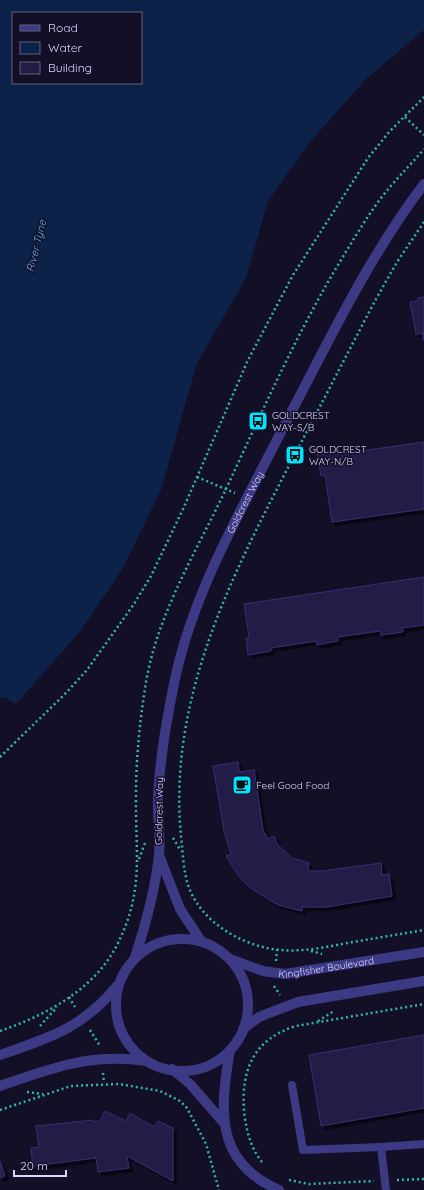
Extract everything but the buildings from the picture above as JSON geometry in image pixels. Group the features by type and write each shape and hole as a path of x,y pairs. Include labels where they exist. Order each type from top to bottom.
{"street":[{"name":"Goldcrest Way","path":"159,853 158,812 160,775 166,723 176,676 188,632 207,582 247,498 346,307 377,252 424,184"},
{"path":"159,853 180,909 201,942"},
{"path":"135,957 148,916 159,853"},
{"path":"0,1086 62,1065 102,1058 148,1062 172,1069 196,1069 210,1065 230,1050 243,1029 248,1003 246,989 238,970 230,960 213,947 201,942 187,939 174,940 149,948 135,957 124,971 118,986 116,1011 123,1035 137,1054 148,1062"},
{"name":"Kingfisher Boulevard","path":"230,960 248,967 275,973 294,972 424,952"},
{"path":"243,1029 259,1017 283,1007 311,1000 424,981"},
{"path":"0,1055 43,1040 83,1020 104,1002 118,986"},
{"path":"230,1050 226,1082 224,1123 231,1146 242,1164 259,1180 279,1190"},
{"path":"172,1069 190,1084 224,1123"}],"lane":[{"path":"292,1085 303,1150 424,1144"},
{"path":"381,1147 386,1190"}],"path":[{"path":"0,757 66,694 87,670 151,576 197,477 248,360 293,275 368,158 424,97"},
{"path":"405,117 424,135"},
{"path":"424,222 397,262 376,299 234,573 209,635 198,670 182,762 179,815 188,886 197,903 204,912 231,935 255,945 288,952 309,950 424,930"},
{"path":"197,477 247,498"},
{"path":"0,1031 43,1014 69,998 96,974 116,947 134,901 138,862"},
{"path":"277,950 274,987 279,994 283,1007"},
{"path":"69,998 100,1044 104,1083"},
{"path":"243,1088 249,1065 264,1043 288,1028 424,1004"},
{"path":"0,1110 71,1086 104,1083 135,1085 160,1091 180,1101 187,1108 202,1135 210,1154 219,1190"}],"water":[{"name":"River Tyne","path":"0,0 424,0 424,30 366,79 310,142 268,201 246,278 197,363 161,490 122,570 79,633 16,704 6,698 0,698"}],"place":[{"name":"GOLDCREST WAY-S/B","path":"258,421"},
{"name":"GOLDCREST WAY-N/B","path":"295,455"},
{"name":"Feel Good Food","path":"242,785"}]}
